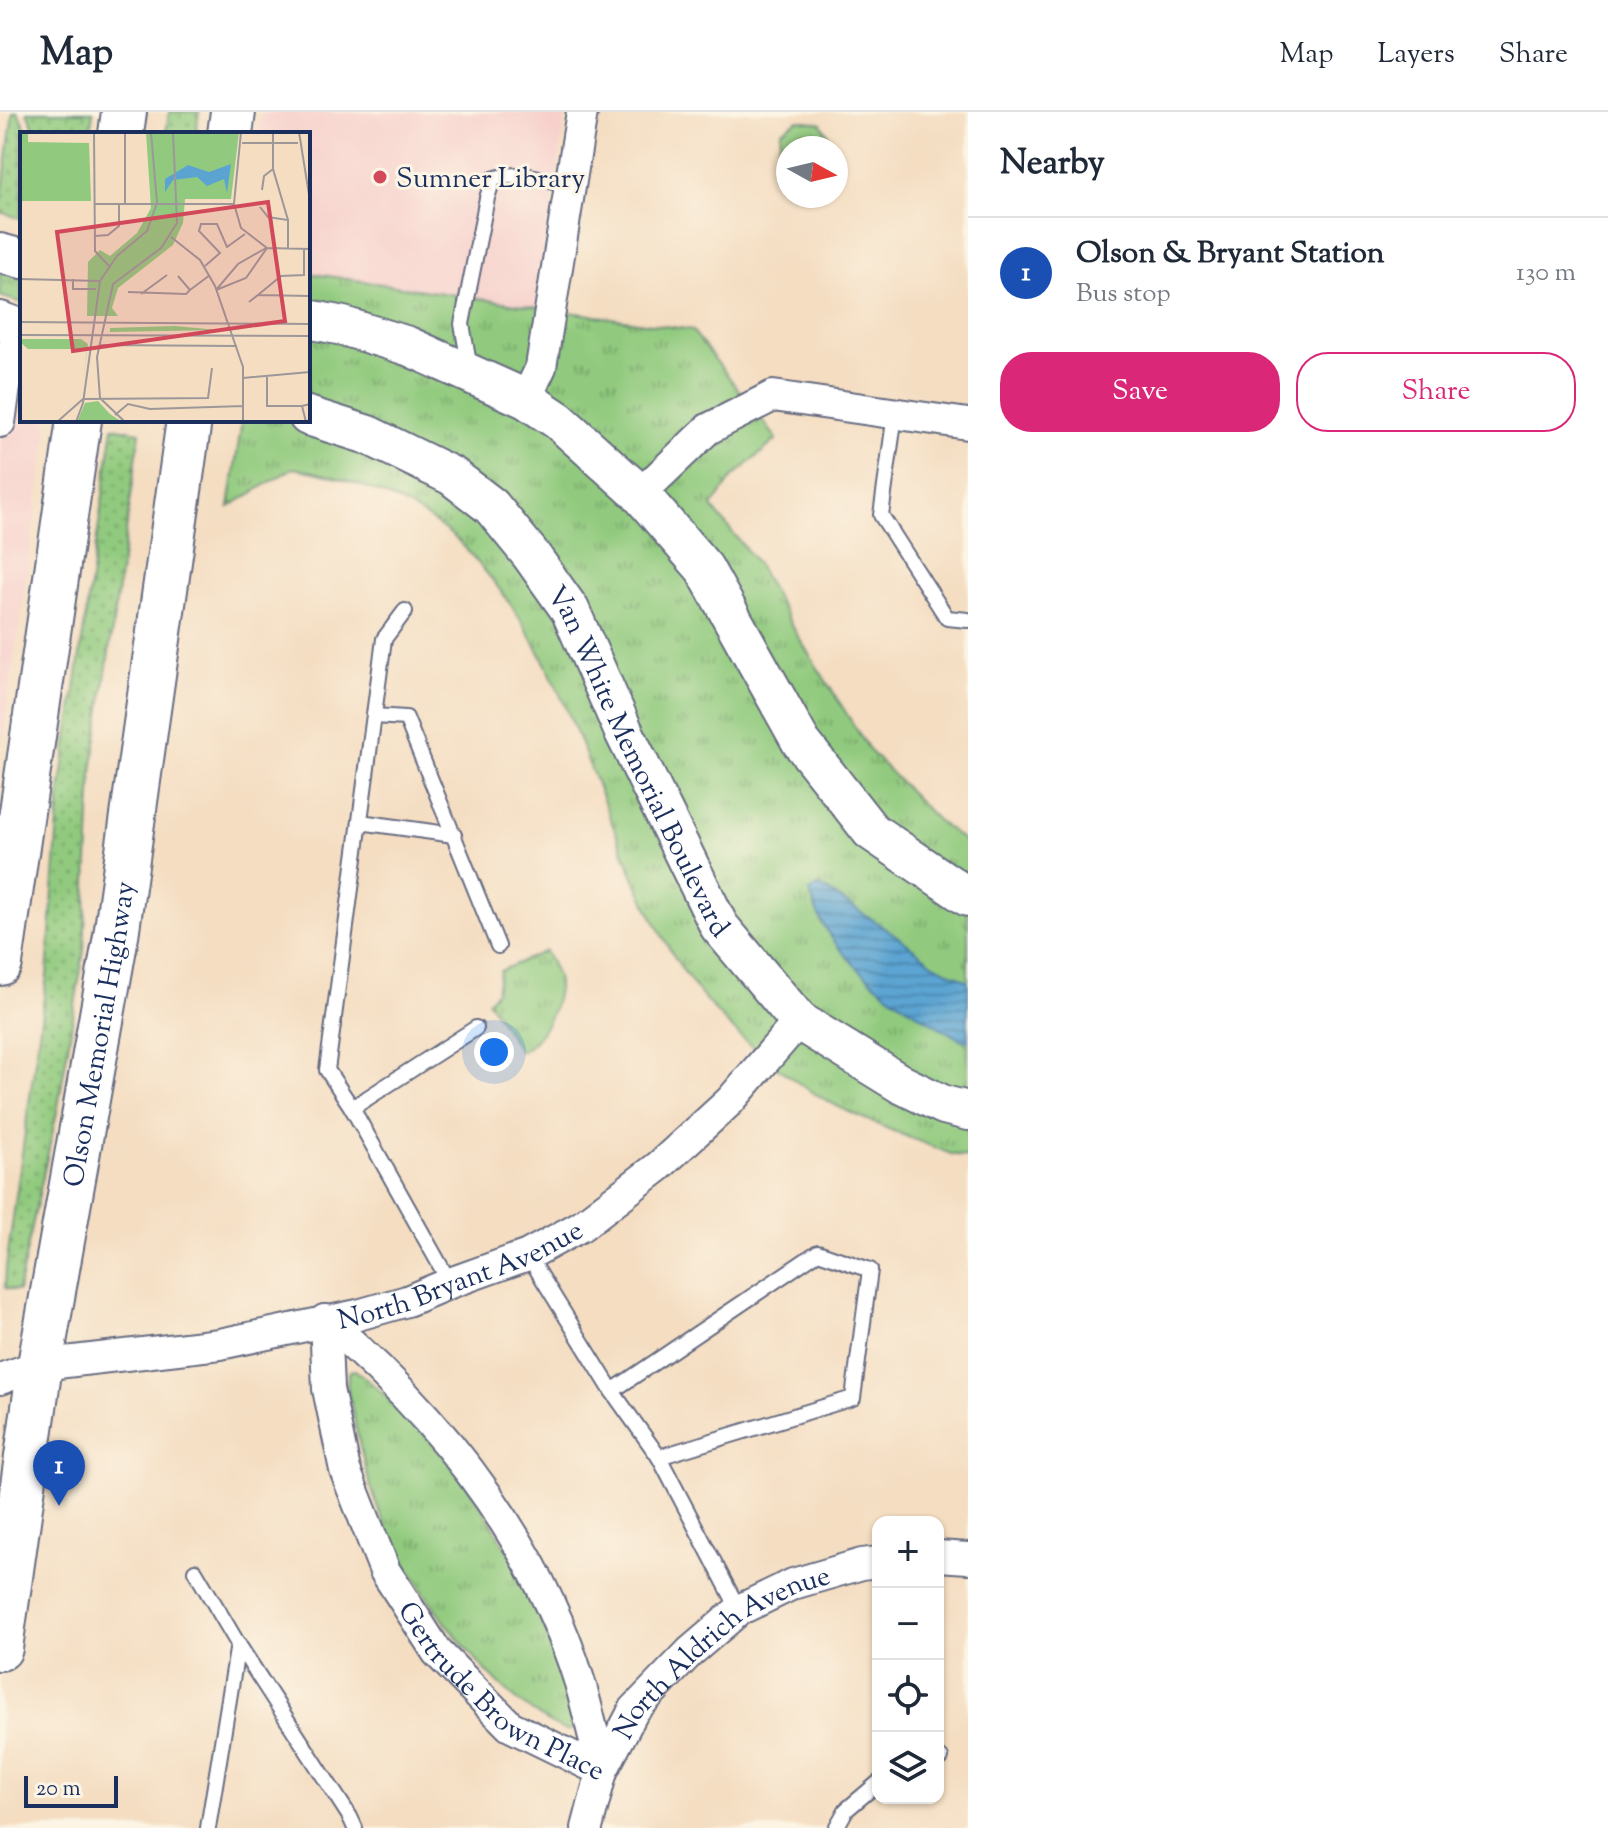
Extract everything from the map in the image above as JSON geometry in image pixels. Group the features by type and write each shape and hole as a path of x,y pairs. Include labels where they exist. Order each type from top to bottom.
{"main road":[{"path":"121,132 124,112"},
{"path":"230,132 233,112"},
{"path":"0,963 79,422"},
{"name":"Olson Memorial Highway","path":"0,1648 40,1365 116,936 189,422"}],"street":[{"path":"526,399 541,367 582,112"},
{"path":"0,253 20,258"},
{"path":"310,319 408,346 526,399 559,421 640,494 704,568 801,742 871,831 968,897"},
{"path":"0,422 14,326"},
{"path":"640,494 708,429 773,396 968,424"},
{"name":"Van White Memorial Boulevard","path":"310,416 368,435 452,476 491,506 570,610 629,744 719,926 799,1021 901,1084 944,1105 968,1111"},
{"name":"North Bryant Avenue","path":"0,1379 40,1365 220,1344 358,1315 395,1305 528,1255 581,1226 658,1167 730,1101 799,1021"},
{"name":"Gertrude Brown Place","path":"325,1320 391,1380 448,1443 506,1521 544,1593 579,1681 602,1771"},
{"name":"Gertrude Brown Place","path":"325,1320 328,1389 345,1470 385,1571 437,1652 510,1726 602,1771"},
{"path":"944,1556 968,1558"},
{"name":"North Aldrich Avenue","path":"587,1828 602,1771 634,1710 690,1652 739,1610 793,1584 872,1563"}],"lane":[{"path":"471,373 462,324 493,179 509,174 548,179 570,189"},
{"path":"895,414 881,515 947,618 968,620"},
{"path":"405,611 384,639 327,1070 352,1108 450,1283"},
{"path":"374,716 406,718 498,946"},
{"path":"360,822 454,835"},
{"path":"352,1108 476,1028"},
{"path":"612,1391 818,1252 870,1270 853,1398 659,1457"},
{"path":"528,1255 612,1391 659,1457 739,1610"},
{"path":"195,1571 355,1828"},
{"path":"208,1828 238,1644"},
{"path":"836,1828 846,1810 872,1788"}],"shaded area":[{"path":"261,112 566,112 537,307 310,273 310,132 258,132"},
{"path":"0,347 20,358 20,422 49,422 0,756"}],"green space":[{"path":"13,112 18,112 27,132 20,132 20,218 0,212"},
{"path":"27,112 93,112 90,132 36,132"},
{"path":"169,112 199,112 196,132 166,132"},
{"path":"798,120 821,123 829,136 780,136 781,131"},
{"path":"0,272 20,278 20,302 0,296"},
{"path":"310,273 692,330 777,439 733,477 712,507 757,563 799,638 870,751 936,819 968,844 968,1157 951,1154 895,1132 819,1096 740,1036 706,1000 670,950 635,880 577,733 544,661 503,593 457,539 417,511 378,492 336,477 293,468 229,507 242,422 310,422"},
{"path":"113,427 140,432 92,772 84,951 58,1107 18,1291 5,1288 6,1267 47,976 60,793"},
{"path":"545,951 557,978 557,996 541,1033 520,1052 488,1001 496,991 500,971"},
{"path":"355,1370 425,1435 483,1509 507,1549 546,1634 562,1678 574,1729 563,1730 554,1725 503,1687 460,1641 406,1565 379,1510 364,1462 349,1397 348,1376 350,1371"}],"water":[{"path":"819,885 934,964 968,981 968,1041 915,1013 870,980 850,960 819,917 810,892"}],"place":[{"name":"Sumner Library","path":"380,177"},
{"name":"Olson & Bryant Station","path":"59,1506"}]}
